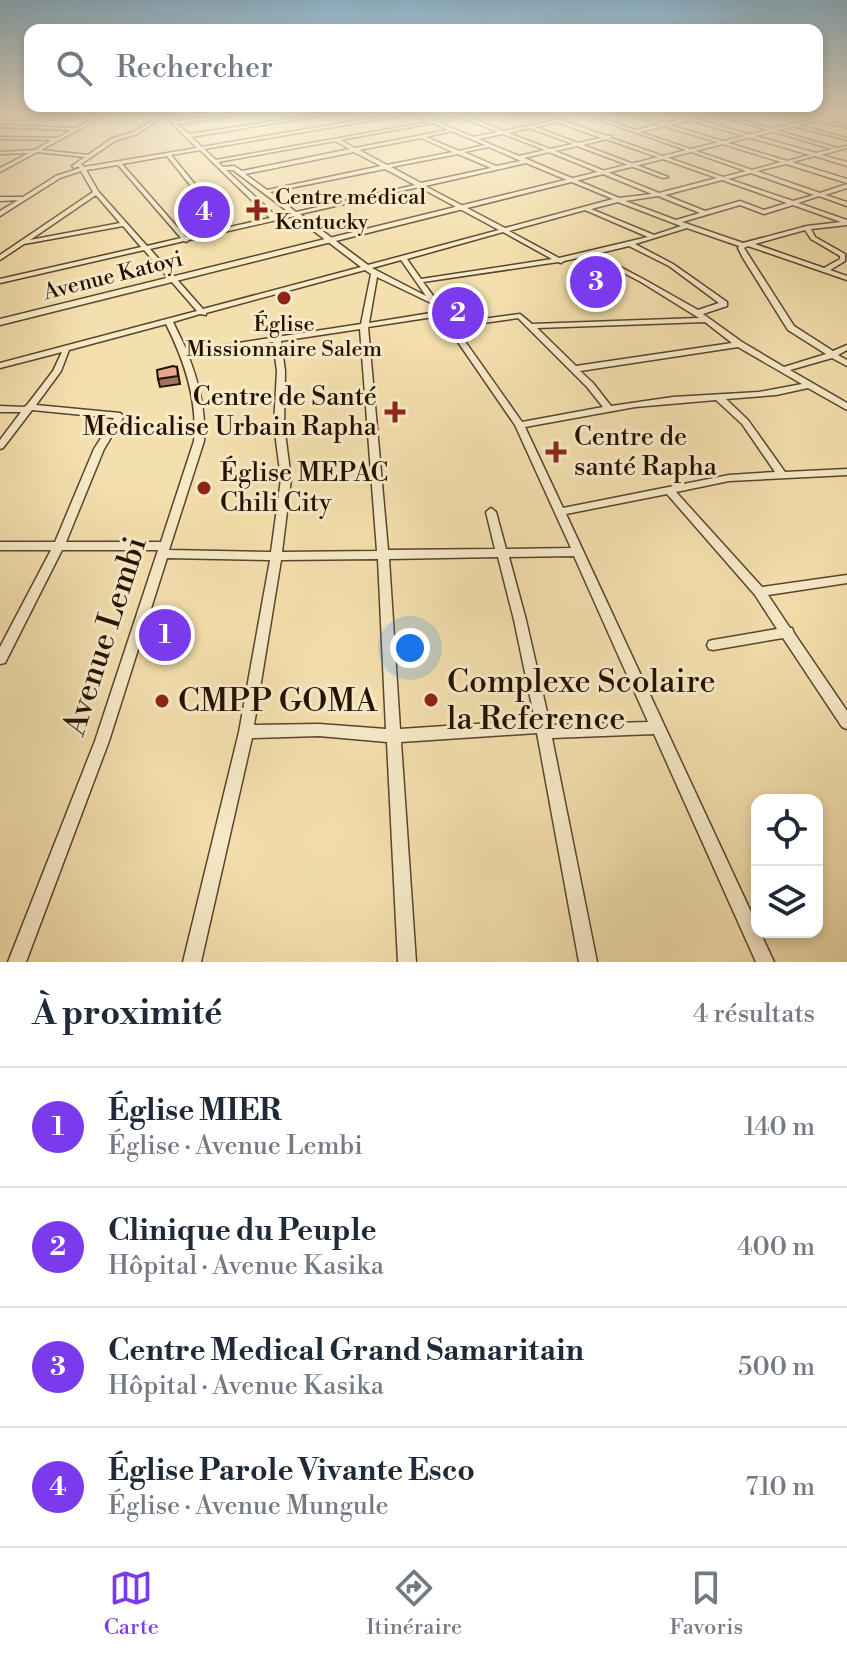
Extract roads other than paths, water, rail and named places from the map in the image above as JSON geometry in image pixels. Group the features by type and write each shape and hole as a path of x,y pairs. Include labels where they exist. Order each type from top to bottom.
{"street":[{"path":"0,170 25,157"},
{"path":"81,166 86,157"},
{"path":"0,214 81,166 152,157"},
{"path":"170,157 229,230"},
{"path":"212,157 275,219"},
{"path":"217,161 240,157"},
{"path":"241,173 324,157"},
{"path":"365,157 561,261"},
{"path":"264,192 433,157"},
{"path":"468,157 496,168"},
{"path":"518,158 523,157"},
{"path":"566,157 703,212"},
{"path":"615,157 665,177"},
{"name":"Avenue Katoyi","path":"0,322 657,157"},
{"path":"663,157 847,222"},
{"path":"714,157 847,204"},
{"path":"770,157 847,184"},
{"path":"0,366 371,271 403,258 617,200 661,194 805,157"},
{"path":"822,157 847,164"},
{"path":"518,158 675,222 847,278"},
{"path":"0,281 526,161"},
{"path":"119,163 186,240"},
{"path":"81,166 96,192 203,313"},
{"path":"224,168 234,168 371,271 431,301"},
{"path":"675,222 740,203 763,212 847,184"},
{"path":"0,258 96,192"},
{"path":"0,199 25,198"},
{"path":"586,209 655,237"},
{"path":"847,222 807,228 745,244 741,248 791,328 847,364"},
{"path":"20,244 123,224"},
{"path":"418,281 561,261 686,226"},
{"path":"807,228 817,241 843,255 843,260 824,271"},
{"path":"630,244 671,265 724,304 697,313"},
{"path":"592,254 697,313 739,344 847,407"},
{"path":"403,258 520,425 765,962"},
{"path":"371,271 364,327 383,554 407,962"},
{"path":"186,353 441,314"},
{"path":"450,326 517,316 532,326 608,408"},
{"path":"532,326 705,320"},
{"name":"Avenue Lembi","path":"17,962 102,741 201,434 186,353 170,323"},
{"path":"192,962 246,732 276,556 286,479 279,425 281,371 277,340"},
{"path":"574,369 739,344"},
{"path":"783,370 832,355 847,347"},
{"path":"0,446 57,371 66,351"},
{"path":"520,425 608,408 773,393 809,385"},
{"path":"718,397 745,422 782,475"},
{"path":"0,409 120,416 99,449 60,544 0,659"},
{"path":"560,512 729,478 847,472"},
{"path":"669,490 759,592 847,723"},
{"path":"491,512 500,555 520,620 588,962"},
{"path":"0,546 60,544 276,556 578,552"},
{"path":"759,592 847,579"},
{"path":"713,645 788,632"},
{"path":"246,732 319,730 393,736 543,729 658,728"}],"place":[{"name":"Centre médical Kentucky","path":"257,210"},
{"name":"Église Parole Vivante Esco","path":"204,212"},
{"name":"Centre Medical Grand Samaritain","path":"596,282"},
{"name":"Église Missionnaire Salem","path":"284,298"},
{"name":"Clinique du Peuple","path":"458,313"},
{"name":"Centre de Santé Medicalise Urbain Rapha","path":"395,412"},
{"name":"Centre de santé Rapha","path":"556,452"},
{"name":"Église MEPAC Chili City","path":"204,488"},
{"name":"Église MIER","path":"165,635"},
{"name":"Complexe Scolaire la Reference","path":"431,700"},
{"name":"CMPP GOMA","path":"162,701"}]}
